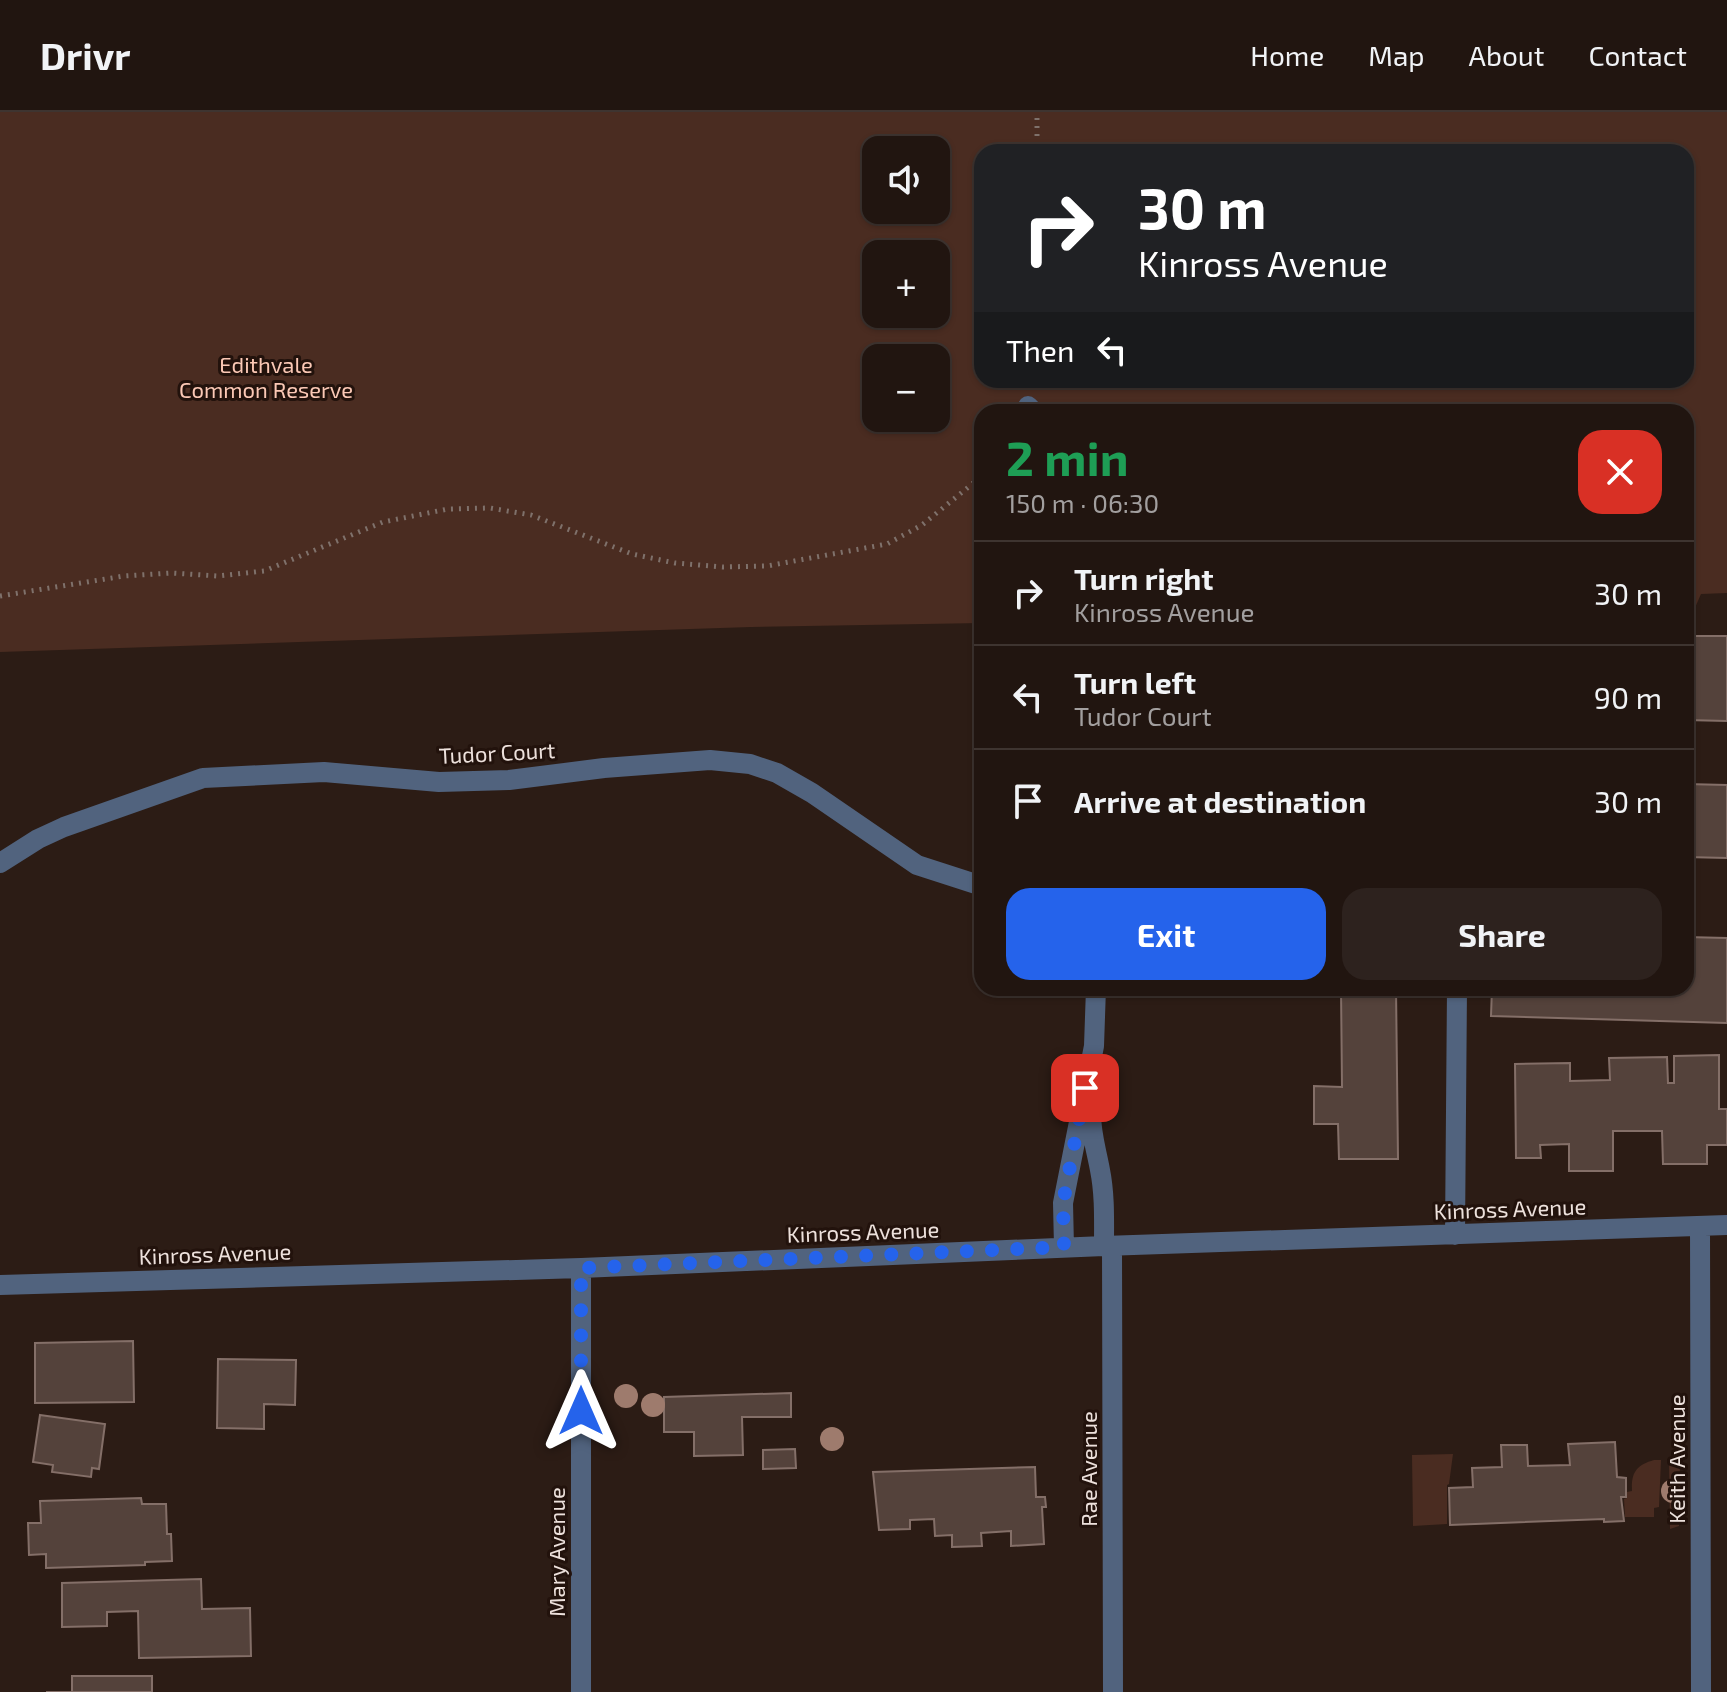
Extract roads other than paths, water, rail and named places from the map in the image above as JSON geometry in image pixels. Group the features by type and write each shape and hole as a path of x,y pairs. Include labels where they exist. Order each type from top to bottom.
{"street":[{"name":"Tudor Court","path":"0,863 51,833 203,778 324,772 439,782 509,780 604,768 710,760 750,764 777,773 812,793 917,865 974,883"},
{"path":"1064,1247 1063,1203 1095,1033 1096,996"},
{"path":"1455,1235 1457,996"},
{"path":"1088,1077 1092,1143 1100,1170 1108,1246"},
{"name":"Kinross Avenue","path":"0,1285 581,1268 1064,1247 1727,1225"},
{"name":"Keith Avenue","path":"1700,1226 1701,1692"},
{"name":"Rae Avenue","path":"1108,1246 1113,1692"},
{"name":"Mary Avenue","path":"581,1268 581,1692"}],"park label":[{"name":"Edithvale Common Reserve","path":"266,378"}]}
